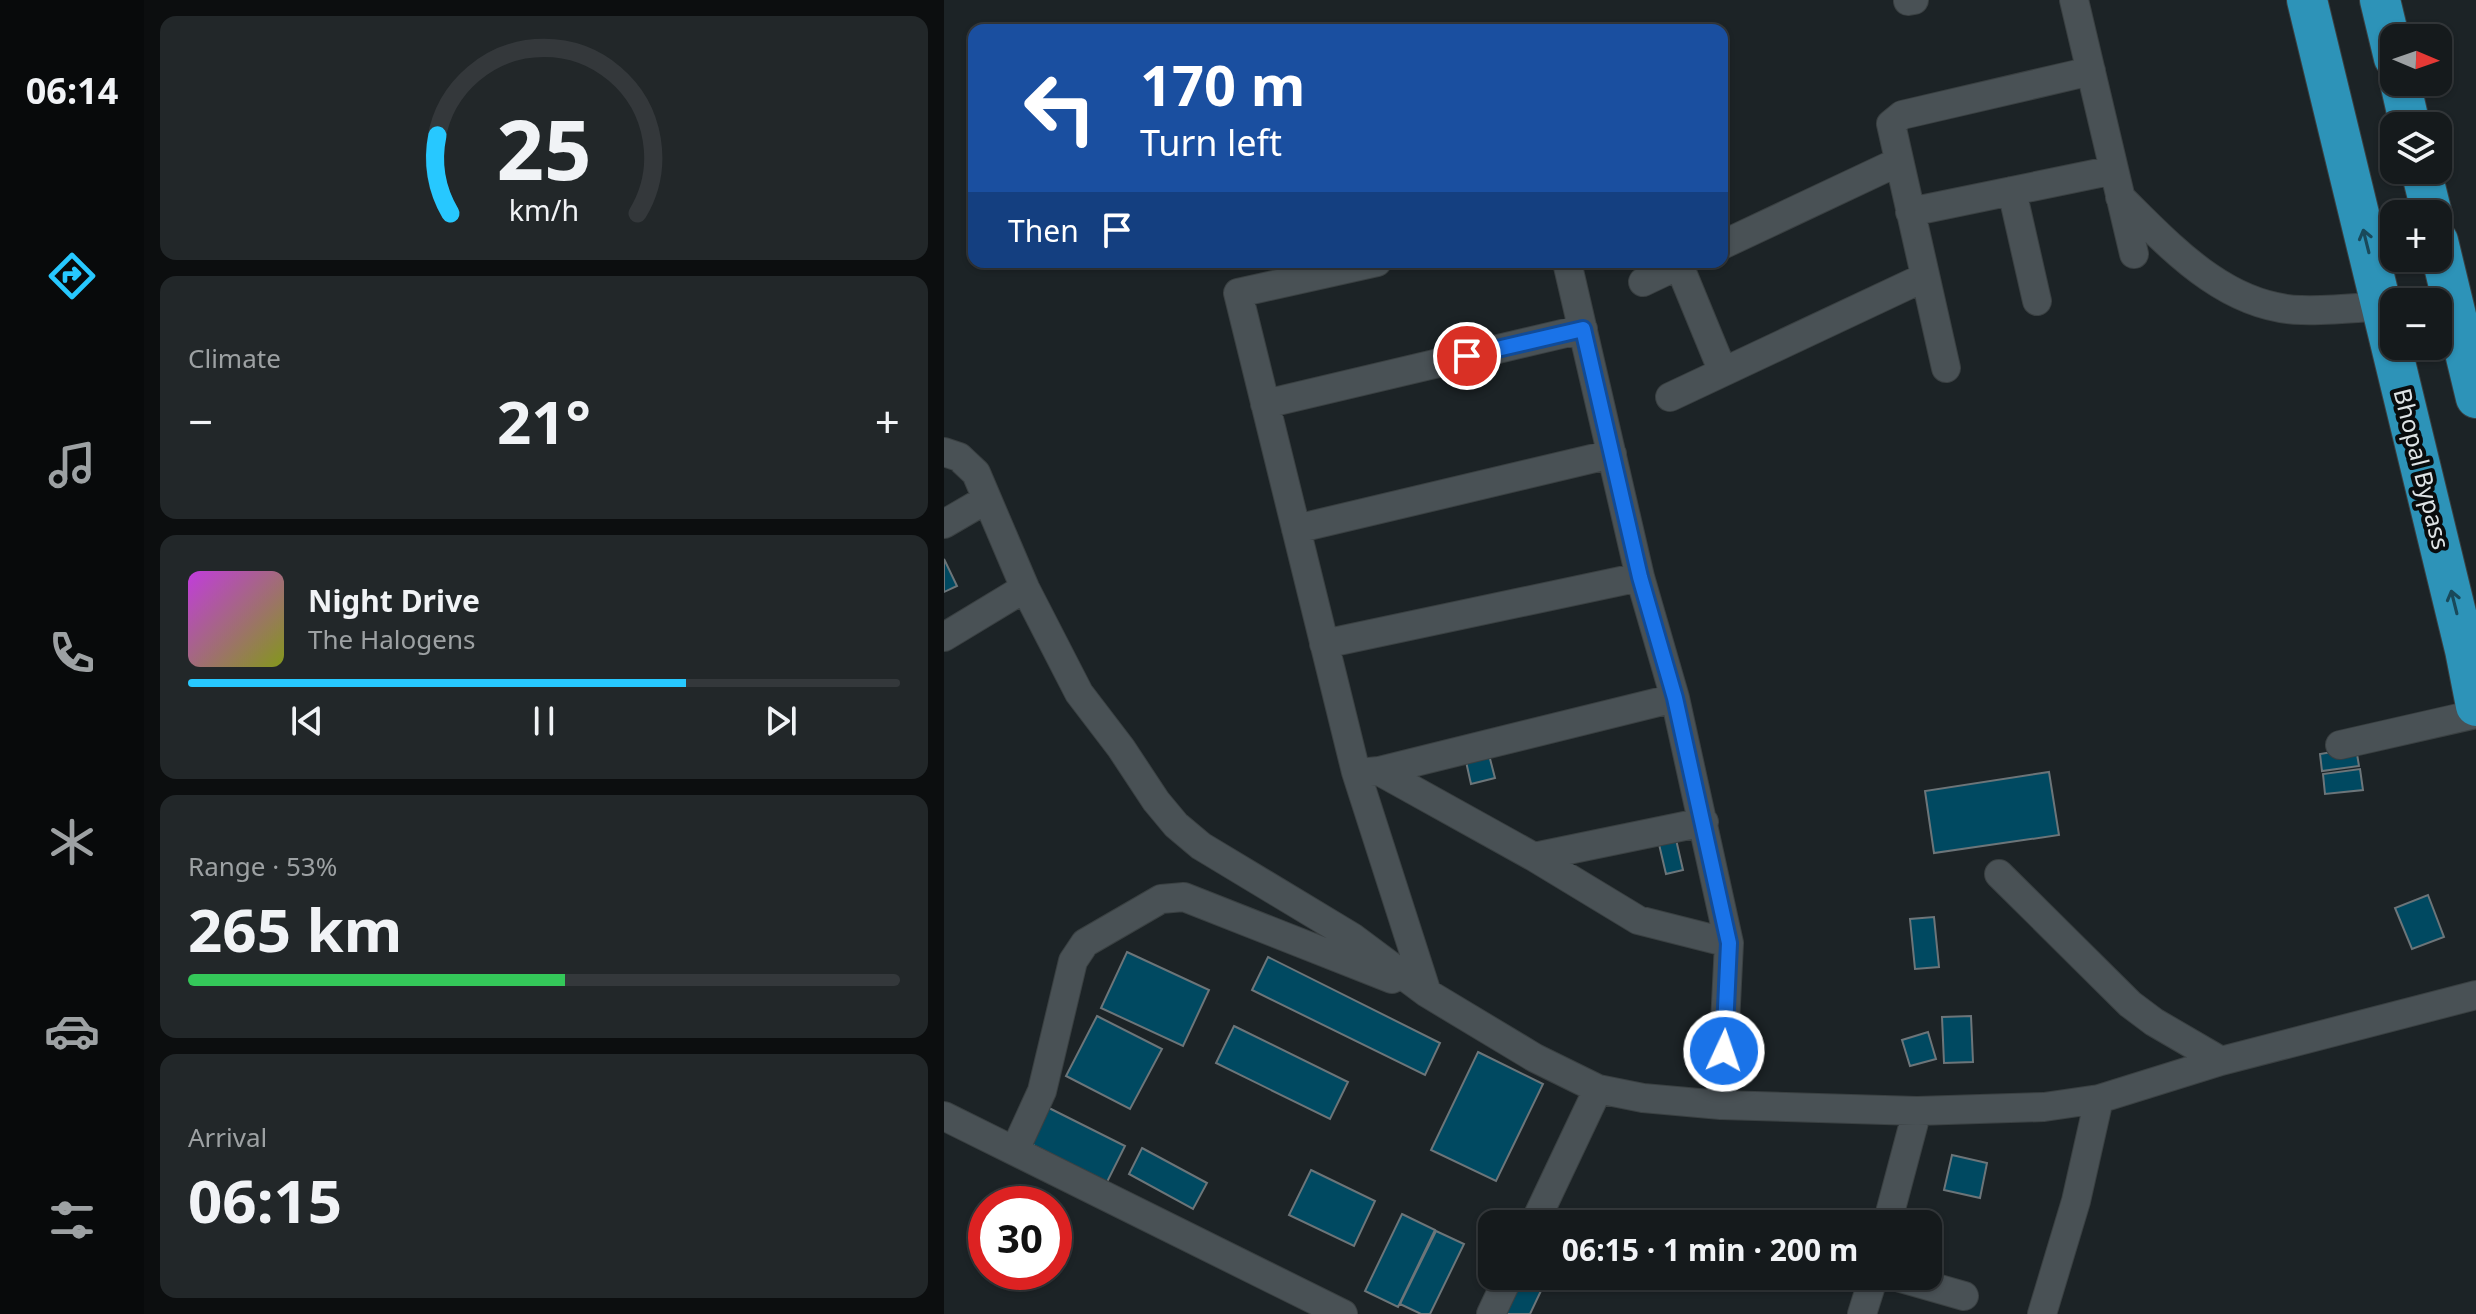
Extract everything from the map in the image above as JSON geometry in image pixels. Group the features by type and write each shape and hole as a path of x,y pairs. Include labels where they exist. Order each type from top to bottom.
{"highway":[{"name":"Bhopal Bypass","path":"2307,0 2380,298"},
{"path":"2380,0 2386,24"},
{"path":"2446,272 2476,398"},
{"name":"Bhopal Bypass","path":"2395,360 2476,706"}],"street":[{"path":"1908,1 1914,0"},
{"path":"2074,0 2134,254"},
{"path":"1946,368 1891,124 1902,115 2091,71"},
{"path":"1728,242 1898,162"},
{"path":"2117,184 2168,244 2214,281 2242,295 2272,306 2300,310 2380,306"},
{"path":"1910,212 2012,191 2117,184"},
{"path":"2012,191 2037,301"},
{"path":"1350,268 1238,293 1324,644 1368,772 1427,993"},
{"path":"1568,268 1640,577 1675,698 1729,943 1721,1105"},
{"path":"1643,282 1673,268"},
{"path":"1684,268 1723,372"},
{"path":"1670,397 1925,277"},
{"path":"1265,404 1583,329"},
{"path":"944,452 959,457 976,473 1025,588 1079,693 1176,825 1201,846 1352,937 1427,993 1535,1058 1598,1089 1643,1098 1721,1105 1917,1111 2044,1107 2099,1099 2221,1061 2476,995"},
{"path":"1296,529 1612,454"},
{"path":"944,524 987,499"},
{"path":"1324,644 1640,577"},
{"path":"944,637 1025,588"},
{"path":"1368,772 1675,698"},
{"path":"2340,745 2476,714"},
{"path":"1368,772 1534,857 1638,920 1729,943"},
{"path":"1534,857 1704,822"},
{"path":"1999,874 2130,1004 2154,1022 2221,1061"},
{"path":"1015,1150 1042,1091 1073,961 1085,943 1161,899 1184,897 1427,993"},
{"path":"1541,1210 1598,1089"},
{"path":"2042,1314 2076,1201 2099,1099"},
{"path":"1891,1210 1917,1111"},
{"path":"944,1116 1343,1314"},
{"path":"1491,1314 1502,1290"},
{"path":"1862,1314 1870,1290"},
{"path":"1942,1290 1964,1296"}],"building":[{"path":"944,559 957,586 944,592"},
{"path":"2356,748 2359,766 2322,771 2320,754"},
{"path":"1488,751 1495,778 1471,784 1465,757"},
{"path":"2360,769 2363,790 2325,794 2323,774"},
{"path":"2049,772 2059,835 1934,853 1925,791"},
{"path":"1675,835 1683,870 1666,874 1658,840"},
{"path":"2428,895 2444,937 2412,949 2395,908"},
{"path":"1934,917 1939,967 1915,969 1910,919"},
{"path":"1127,952 1209,990 1183,1046 1101,1008"},
{"path":"1268,957 1440,1043 1425,1075 1252,990"},
{"path":"1097,1016 1162,1049 1130,1109 1066,1076"},
{"path":"1971,1016 1973,1062 1944,1063 1942,1017"},
{"path":"1234,1026 1348,1082 1330,1119 1216,1063"},
{"path":"1928,1032 1936,1059 1910,1066 1902,1040"},
{"path":"1478,1052 1543,1084 1496,1181 1431,1150"},
{"path":"1045,1106 1125,1146 1107,1182 1027,1142"},
{"path":"1142,1148 1207,1183 1193,1209 1129,1174"},
{"path":"1952,1155 1987,1163 1980,1198 1944,1190"},
{"path":"1311,1170 1375,1201 1354,1246 1289,1215"},
{"path":"1402,1214 1435,1230 1398,1307 1365,1291"},
{"path":"1436,1231 1464,1244 1430,1314 1421,1314 1400,1304"},
{"path":"1515,1290 1541,1290 1530,1314 1504,1314"}],"route":[{"path":"1467,356 1583,329 1640,577 1675,698 1729,943 1724,1051"}]}
